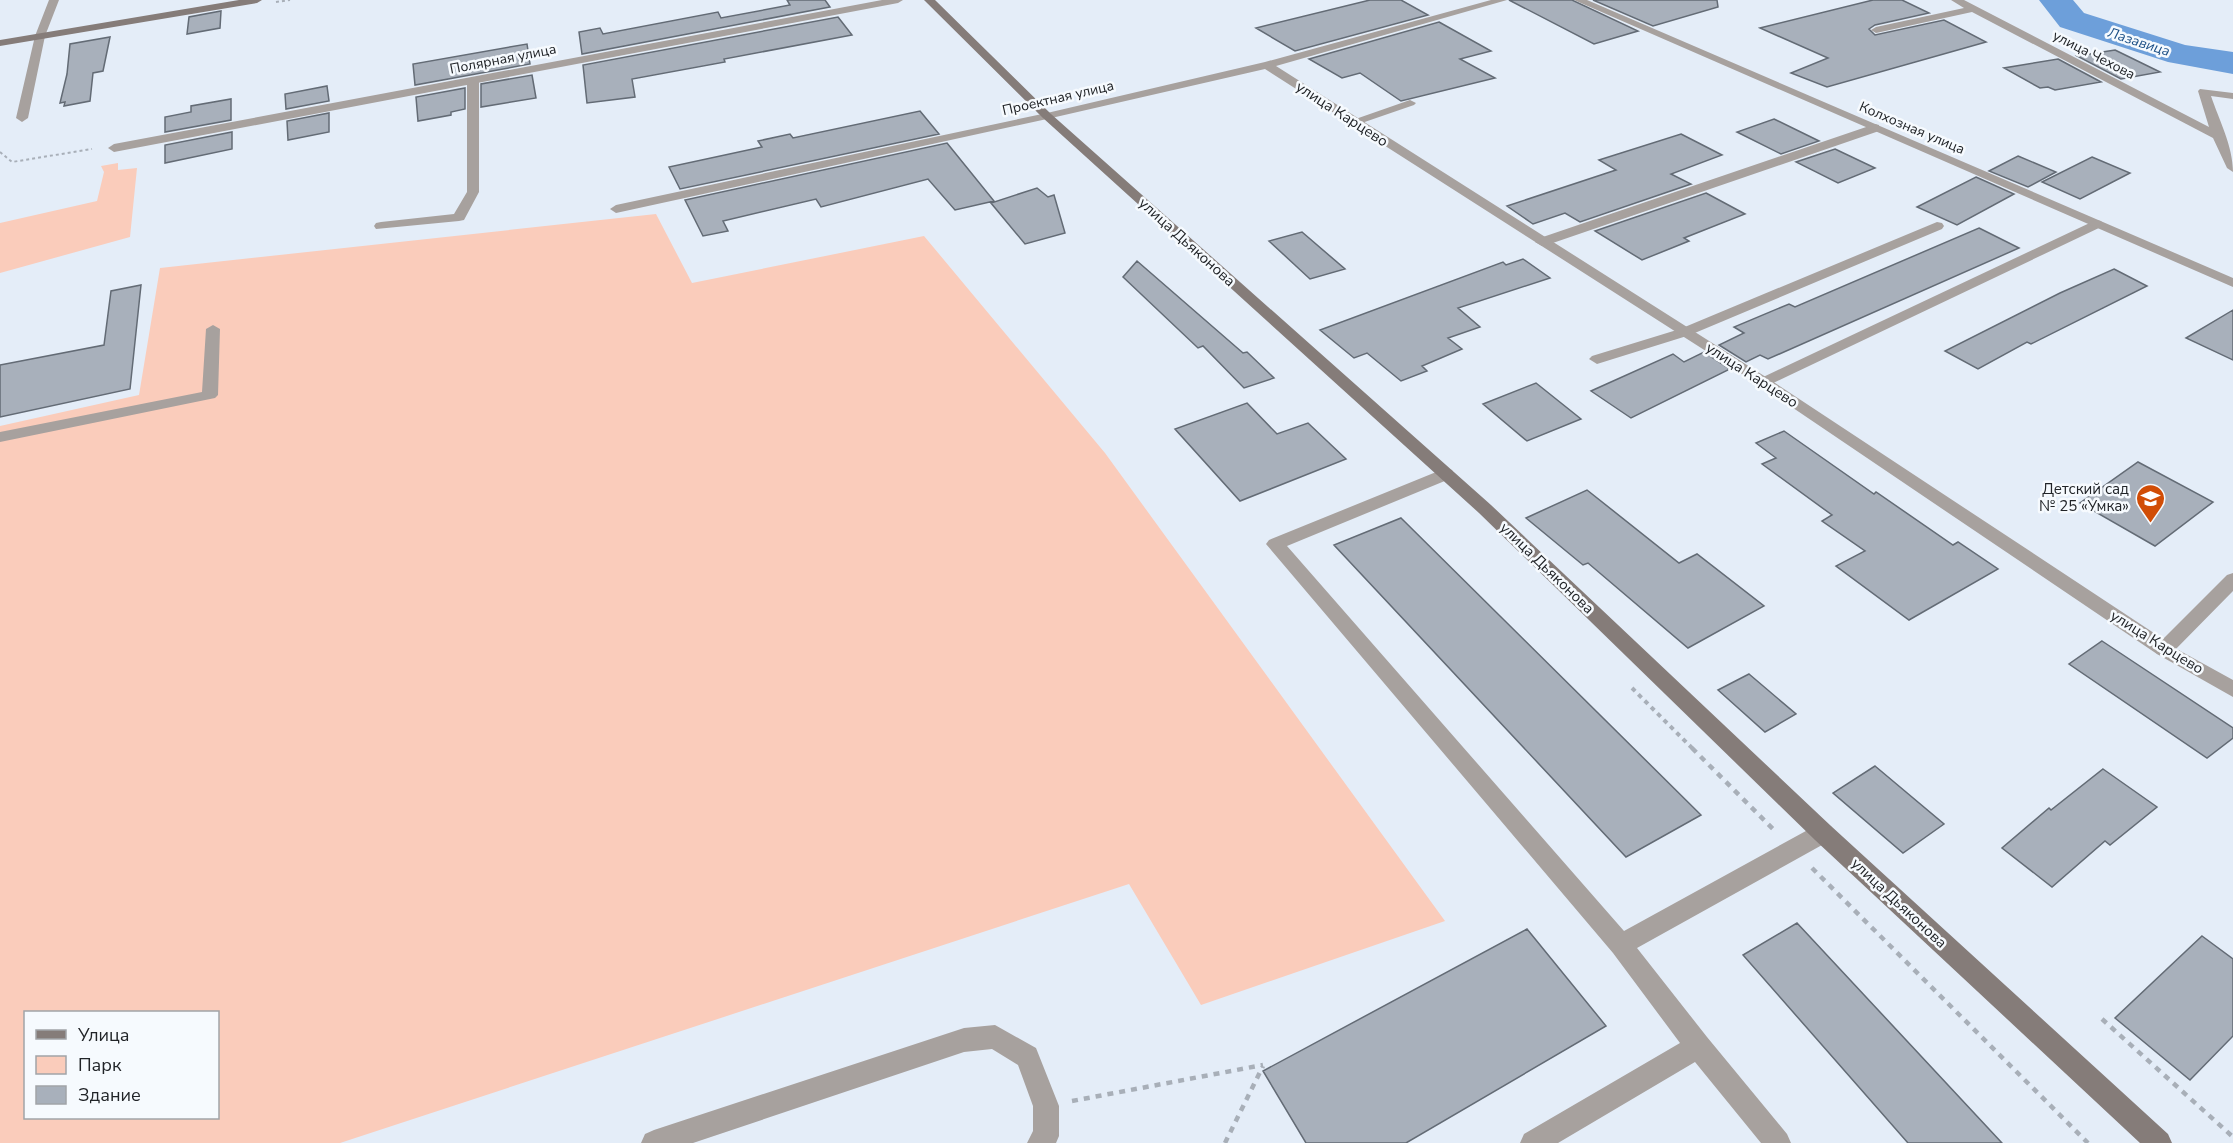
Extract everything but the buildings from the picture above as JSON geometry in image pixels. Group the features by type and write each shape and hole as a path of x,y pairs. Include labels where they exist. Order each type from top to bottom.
{"main road":[{"path":"0,43 257,0"},
{"name":"улица Дьяконова","path":"929,0 1047,116 1446,474 1823,833 2159,1143"}],"street":[{"path":"22,118 40,36 54,0"},
{"name":"Полярная улица","path":"114,148 898,0"},
{"name":"Проектная улица","path":"616,209 1047,116 1267,65 1502,0"},
{"name":"Колхозная улица","path":"1579,0 2233,283"},
{"name":"улица Чехова","path":"1956,0 2218,136"},
{"path":"1876,30 1974,9"},
{"name":"улица Карцево","path":"1267,65 1353,122 1764,382 2164,649 2233,689"},
{"path":"381,226 459,217 473,192 473,80"},
{"path":"2233,96 2204,91 2218,136 2233,168"},
{"path":"1353,122 1410,103"},
{"path":"1542,242 1875,128"},
{"path":"1764,382 2096,224"},
{"path":"1597,359 1685,332 1937,226"},
{"path":"0,437 210,396 213,329"},
{"path":"1446,474 1275,544 1621,945 1698,1046 1778,1143"},
{"path":"2164,649 2233,580"},
{"path":"1621,945 1823,833"},
{"path":"654,1143 964,1040 995,1036 1027,1057 1046,1106 1046,1136 1040,1143"},
{"path":"1533,1143 1698,1046"}],"path":[{"path":"0,152 12,162 89,149 114,148"},
{"path":"1626,683 2088,1143"},
{"path":"2102,1019 2233,1137"},
{"path":"1046,1106 1263,1065 1225,1143"}],"green space":[{"path":"118,163 118,170 137,168 130,237 0,273 0,223 97,201 104,172 101,166"},
{"path":"656,214 692,283 924,236 1105,453 1445,921 1201,1005 1129,884 340,1143 0,1143 0,426 139,395 160,268"}],"waterway":[{"name":"Лазавица","path":"2055,0 2072,20 2180,55 2233,63"}],"place":[{"name":"Детский сад № 25 «Умка»","path":"2150,524"}]}
